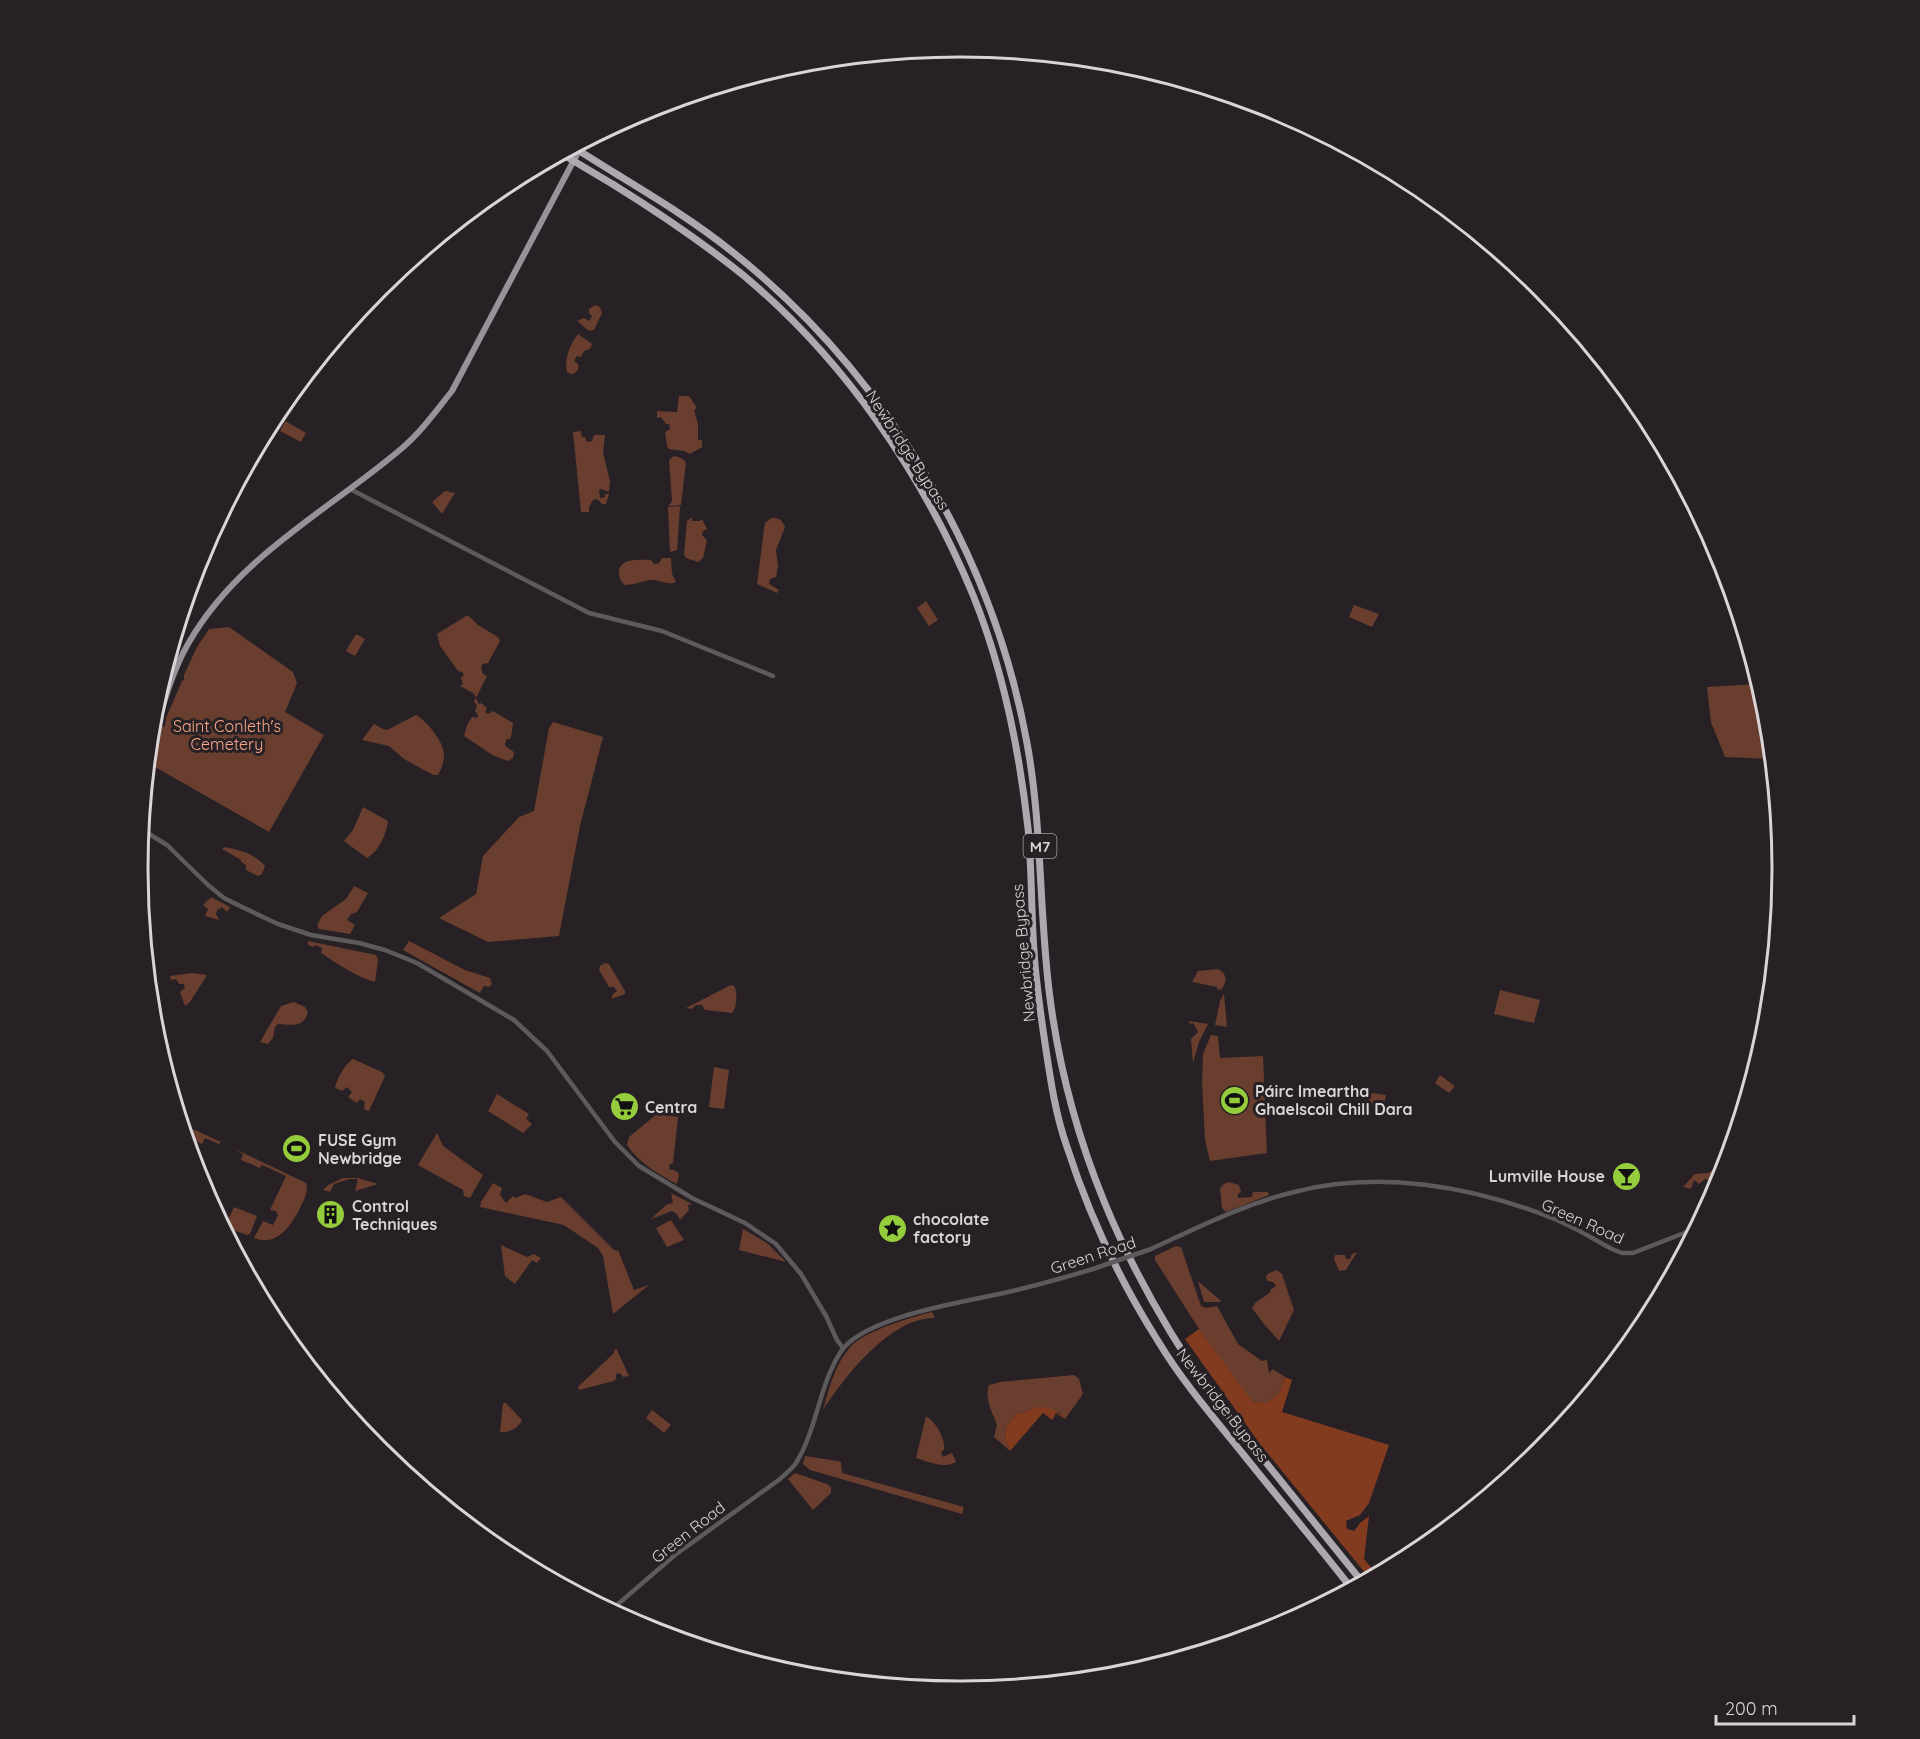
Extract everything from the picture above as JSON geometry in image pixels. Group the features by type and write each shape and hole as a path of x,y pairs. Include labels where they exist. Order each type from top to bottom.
{"highway":[{"name":"Newbridge Bypass","path":"581,152 681,214 730,250 791,304 828,342 864,385 897,429 945,508 984,594 1010,669 1021,713 1032,772 1039,829 1046,954 1053,1022 1066,1086 1081,1140 1101,1197 1143,1286 1190,1365 1358,1577"},
{"name":"Newbridge Bypass","path":"569,158 675,224 744,276 785,314 821,351 855,392 886,434 917,483 950,544 974,598 998,670 1016,744 1028,830 1034,954 1047,1058 1052,1091 1065,1143 1083,1191 1111,1258 1158,1343 1198,1399 1347,1583"}],"main road":[{"path":"164,705 173,674 189,643 213,608 263,555 402,448 426,425 452,391 577,154"}],"street":[{"path":"350,489 589,612 662,631 773,676"},
{"path":"148,833 165,843 224,898 261,916 311,935 359,943 385,950 417,963 514,1020 547,1051 615,1142 639,1166 692,1198 746,1223 776,1244 801,1274 843,1348"},
{"name":"Green Road","path":"617,1605 675,1555 780,1479 795,1464 810,1431 828,1378 843,1348 856,1335 897,1318 1093,1269 1151,1249 1264,1201 1295,1191 1369,1182 1409,1183 1486,1195 1554,1219 1612,1249 1623,1252 1633,1252 1688,1231"}],"green space":[{"path":"595,305 600,307 602,313 594,330 589,331 577,321 584,318 589,321 592,316 589,309"},
{"path":"578,334 592,344 581,357 577,356 574,361 578,364 578,369 571,374 567,372 567,357"},
{"path":"679,396 689,396 697,408 694,410 698,424 698,440 702,440 702,447 690,454 669,449 665,432 670,429 669,424 666,424 661,417 657,418 657,411 677,412"},
{"path":"285,421 306,433 301,442 280,431"},
{"path":"581,431 582,437 585,437 587,442 592,441 594,435 605,435 603,453 610,481 609,492 599,490 600,498 609,494 606,504 602,504 597,499 593,500 589,512 581,512 573,432"},
{"path":"674,456 686,462 681,505 668,506 672,500 669,460"},
{"path":"445,491 455,493 442,514 432,502"},
{"path":"680,506 677,550 670,552 668,507"},
{"path":"692,517 692,521 702,519 707,529 702,535 707,540 703,558 698,562 686,558 684,554 687,521"},
{"path":"771,518 781,520 785,527 776,550 778,566 776,577 770,579 769,584 779,590 777,593 757,584 765,523"},
{"path":"662,558 671,558 672,574 676,582 651,580 625,585 620,580 620,568 626,562 651,560 654,564 659,563"},
{"path":"926,601 938,620 929,626 917,608"},
{"path":"1354,605 1379,614 1372,627 1349,617"},
{"path":"466,616 498,637 500,641 488,663 481,667 483,674 487,676 476,698 479,704 487,708 485,712 488,714 493,711 513,723 511,738 506,740 505,746 514,752 513,758 508,761 494,756 464,736 472,717 477,718 478,715 475,711 476,697 460,686 463,684 461,678 464,675 458,671 440,646 437,634"},
{"name":"Saint Conleth's Cemetery","path":"229,627 293,672 297,683 285,712 324,735 269,832 154,766 162,727 165,726 166,718 197,647 209,629"},
{"path":"356,634 365,639 355,656 346,651"},
{"path":"1751,684 1765,759 1725,757 1711,722 1707,687"},
{"path":"416,715 430,727 442,745 444,759 438,775 433,775 404,759 389,746 362,740 374,724 387,730"},
{"path":"553,722 603,737 580,826 559,936 488,942 439,918 476,894 483,856 519,817 534,811 549,728"},
{"path":"363,807 388,821 381,842 367,858 344,841 353,830"},
{"path":"224,847 256,858 265,866 262,874 258,876 246,870 246,865 222,849"},
{"path":"354,886 368,893 357,912 351,914 347,920 355,925 350,934 319,929 317,925 322,916 346,899"},
{"path":"211,897 230,907 227,912 222,907 217,910 219,920 205,916 208,909 203,905"},
{"path":"308,941 376,955 378,960 375,982 341,966 321,953 322,948 308,945"},
{"path":"409,941 465,970 490,978 492,984 489,987 484,986 480,993 403,950"},
{"path":"605,963 609,964 625,994 611,999 617,991 614,987 609,987 599,970 600,966"},
{"path":"1218,969 1224,973 1226,978 1221,990 1217,987 1192,982 1198,971"},
{"path":"192,973 207,975 185,1006 180,992 185,988 184,984 179,984 176,979 171,980 170,976"},
{"path":"731,985 734,986 736,996 732,1013 705,1010 702,1005 696,1005 692,1009 686,1008"},
{"path":"1500,990 1540,1000 1534,1023 1494,1014"},
{"path":"1224,994 1227,1027 1215,1025 1220,1001"},
{"path":"294,1002 305,1007 308,1012 303,1021 288,1025 278,1024 268,1044 260,1042 281,1006"},
{"path":"1189,1021 1208,1024 1199,1042 1193,1063 1191,1039 1198,1032 1193,1023 1190,1024"},
{"name":"Páirc Imeartha Ghaelscoil Chill Dara","path":"1211,1035 1218,1036 1220,1058 1263,1056 1267,1153 1210,1161 1205,1140 1202,1082 1203,1054"},
{"path":"353,1059 382,1072 385,1076 369,1111 365,1110 365,1102 360,1099 357,1103 348,1097 352,1092 347,1087 342,1091 335,1088 342,1072"},
{"path":"714,1067 729,1070 724,1109 709,1107"},
{"path":"1440,1075 1455,1086 1449,1093 1435,1083"},
{"path":"1366,1092 1386,1095 1384,1107 1364,1104"},
{"path":"497,1094 529,1114 526,1119 532,1124 523,1133 488,1111"},
{"path":"657,1114 678,1117 673,1163 670,1164 669,1169 679,1174 677,1184 643,1163 627,1145 629,1137"},
{"path":"190,1129 221,1142 219,1144 205,1138 202,1144 194,1140"},
{"path":"437,1133 443,1146 483,1175 470,1198 464,1196 463,1190 418,1165"},
{"path":"235,1149 306,1183 306,1194 299,1210 287,1229 276,1238 262,1240 254,1238 263,1221 273,1225 278,1215 276,1211 270,1210 286,1176 262,1165 260,1168 241,1160 243,1154"},
{"path":"1715,1169 1700,1204 1709,1180 1705,1179 1699,1184 1694,1180 1691,1189 1683,1187 1695,1174 1708,1173"},
{"path":"343,1178 358,1178 378,1184 355,1191 358,1179 350,1179 334,1184 330,1192 323,1190"},
{"path":"1229,1182 1239,1185 1241,1192 1238,1198 1252,1197 1253,1192 1268,1192 1269,1195 1226,1212 1222,1208 1220,1188"},
{"path":"493,1183 502,1188 500,1195 506,1203 513,1196 516,1198 525,1194 547,1202 561,1197 612,1248 618,1250 634,1290 649,1285 613,1314 603,1256 598,1248 564,1225 480,1207"},
{"path":"671,1193 692,1204 688,1205 689,1210 680,1220 672,1211 651,1219 666,1205 673,1203"},
{"path":"234,1207 257,1216 250,1234 247,1235 231,1229 228,1221"},
{"path":"671,1220 684,1240 667,1247 656,1228"},
{"path":"743,1229 767,1243 786,1262 739,1250"},
{"path":"501,1245 527,1257 534,1254 541,1258 537,1263 532,1260 515,1284 505,1276"},
{"path":"1176,1246 1181,1247 1201,1306 1206,1308 1217,1306 1238,1344 1262,1361 1267,1360 1269,1373 1273,1369 1285,1377 1278,1395 1266,1403 1252,1401 1244,1392 1199,1329 1155,1260 1155,1256"},
{"path":"1357,1252 1346,1270 1339,1271 1334,1259 1335,1255 1345,1255 1346,1259 1350,1259 1352,1254"},
{"path":"1277,1270 1282,1274 1294,1310 1279,1341 1252,1308 1276,1286 1273,1282 1267,1281 1266,1276"},
{"path":"1198,1281 1221,1301 1204,1302"},
{"path":"932,1312 935,1318 918,1320 902,1327 871,1351 844,1381 823,1410 837,1368 851,1346 878,1330"},
{"path":"616,1348 629,1376 623,1377 620,1373 616,1374 614,1381 579,1390 578,1387 613,1354"},
{"path":"1074,1375 1079,1379 1083,1394 1065,1419 1059,1412 1036,1407 1017,1414 1006,1427 1005,1438 1010,1451 994,1437 997,1425 988,1401 989,1385"},
{"path":"503,1403 506,1403 522,1420 513,1429 500,1432"},
{"path":"652,1410 671,1425 664,1433 646,1418"},
{"path":"926,1416 940,1431 944,1446 941,1452 943,1457 952,1453 956,1462 941,1465 916,1458"},
{"path":"805,1456 838,1461 841,1462 842,1473 964,1507 962,1514 810,1470 803,1464"},
{"path":"795,1473 827,1484 831,1487 831,1493 813,1510 788,1479"}],"shaded area":[{"path":"1199,1329 1252,1401 1266,1403 1278,1395 1285,1377 1292,1380 1282,1412 1389,1445 1369,1503 1360,1515 1346,1521 1347,1529 1354,1531 1369,1516 1364,1559 1372,1569 1365,1573 1260,1444 1185,1339"},
{"path":"1036,1407 1052,1409 1065,1419 1056,1413 1052,1420 1043,1413 1010,1451 1005,1438 1006,1427 1017,1414"}],"place":[{"name":"Páirc Imeartha Ghaelscoil Chill Dara","path":"1234,1100"},
{"name":"Centra","path":"624,1107"},
{"name":"FUSE Gym Newbridge","path":"297,1149"},
{"name":"Lumville House","path":"1626,1176"},
{"name":"Control Techniques","path":"331,1215"},
{"name":"chocolate factory","path":"892,1228"}]}
